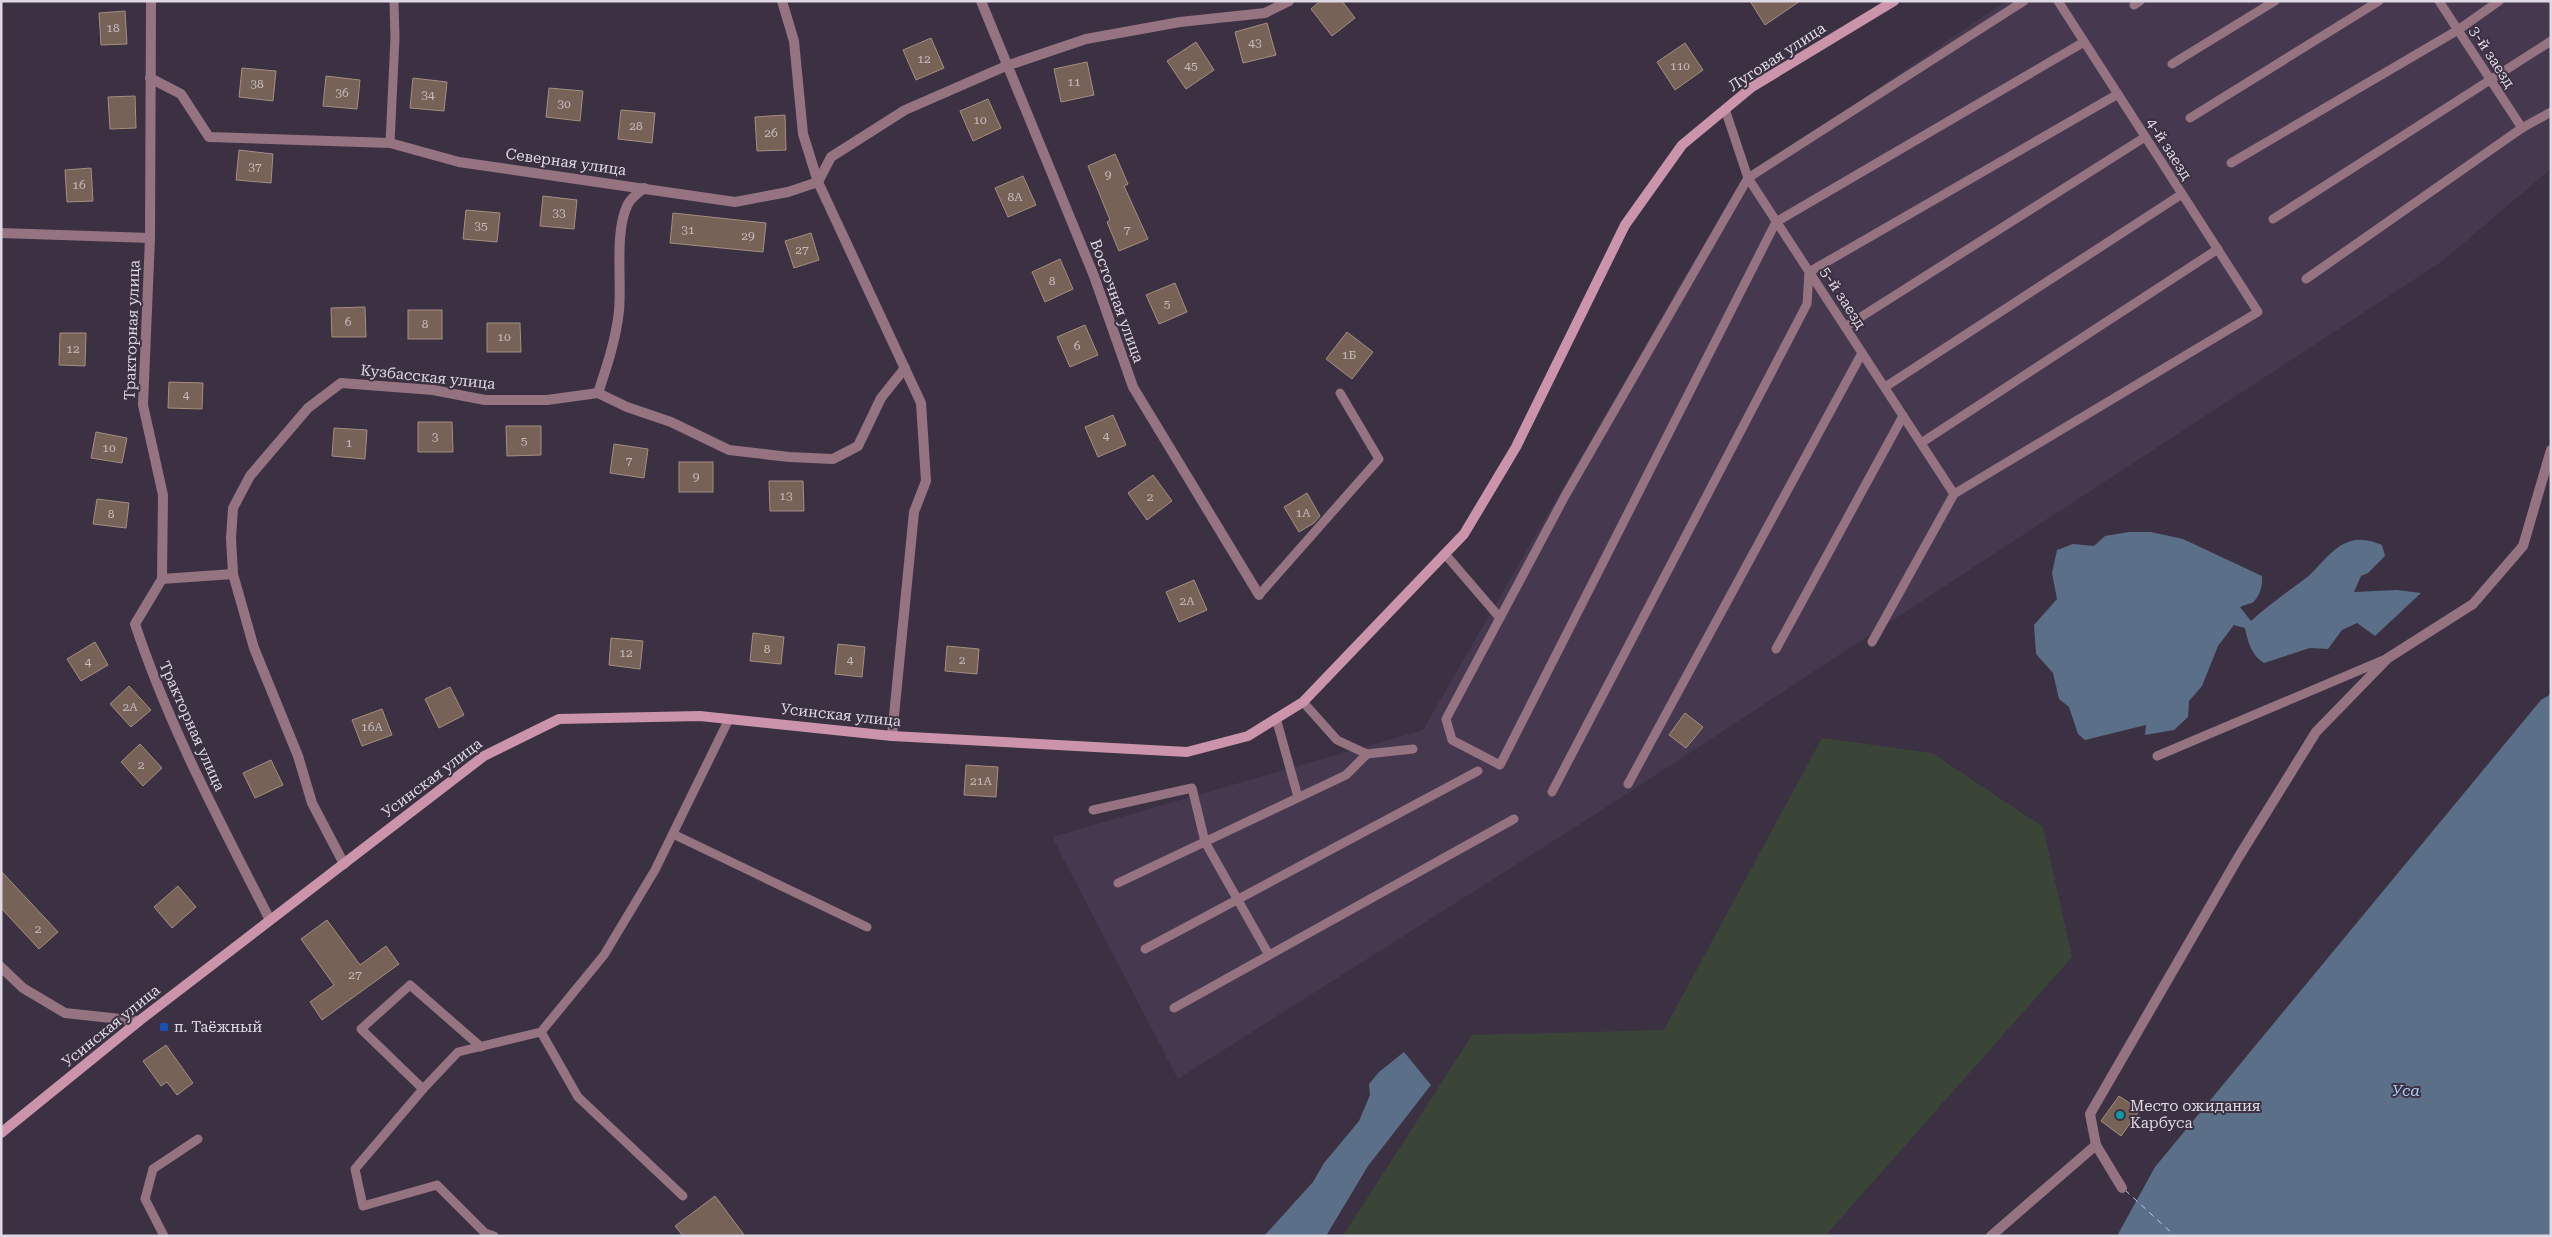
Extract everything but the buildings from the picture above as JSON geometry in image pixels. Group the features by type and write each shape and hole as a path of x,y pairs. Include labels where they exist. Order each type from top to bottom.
{"street":[{"name":"Тракторная улица","path":"152,1 150,238 143,405 163,495 162,579 135,624 155,682 200,784 270,920"},
{"path":"782,1 794,41 803,134 818,182 921,403 926,481 914,512 892,736"},
{"name":"Восточная улица","path":"981,1 1006,66 1094,276 1133,387 1259,595"},
{"path":"818,182 831,157 905,110 1006,66 1086,38 1180,22 1265,13 1289,1"},
{"name":"Луговая улица","path":"1445,554 1464,534 1516,448 1625,225 1682,145 1752,87 1894,1"},
{"name":"Северная улица","path":"150,78 181,94 209,137 390,142 459,162 735,202 788,192 818,182"},
{"path":"644,188 628,204 623,225 619,265 619,310 612,352 598,393 627,407 671,422 729,450 789,457 833,459 858,446 881,398 905,368"},
{"path":"1,233 150,238"},
{"name":"Кузбасская улица","path":"344,864 312,803 298,756 254,648 233,574 231,538 233,508 250,476 308,408 341,383 433,390 485,400 547,400 598,393"},
{"path":"2122,1188 2096,1145 2090,1114 2238,858 2316,732 2388,658 2473,604 2523,546 2551,450"},
{"name":"Усинская улица","path":"1,1133 139,1021 484,756 559,719 700,716 892,736 1187,752 1248,736 1303,702 1445,554"},
{"path":"162,579 233,574"},
{"path":"1,967 23,988 65,1012 139,1021"},
{"path":"1990,1236 2096,1145"}],"lane":[{"path":"390,142 395,38 394,1"},
{"path":"2024,1 1748,178 1565,496 1446,719 1452,740 1500,764 1776,222 2084,42"},
{"name":"4-й заезд","path":"1954,494 2258,312 2058,1"},
{"path":"2172,64 2274,1"},
{"path":"2190,118 2379,1"},
{"name":"3-й заезд","path":"2439,1 2522,128"},
{"path":"2232,163 2458,30 2499,1"},
{"path":"2273,219 2551,41"},
{"path":"1552,792 1807,304 1809,272 2118,94"},
{"name":"5-й заезд","path":"1725,110 1748,178 1954,494"},
{"path":"2306,279 2522,128 2551,112"},
{"path":"1845,327 2145,137"},
{"path":"1885,387 2182,194"},
{"path":"1921,443 2218,249"},
{"path":"1628,784 1862,353"},
{"path":"1259,595 1379,459 1340,393"},
{"path":"1776,648 1903,416"},
{"path":"1872,642 1954,494"},
{"path":"1445,554 1500,618"},
{"path":"2157,756 2388,658"},
{"path":"1303,702 1337,740 1367,754 1413,749"},
{"path":"1276,718 1298,797"},
{"path":"494,1236 485,1233 437,1185 363,1206 355,1169 458,1052 541,1032 604,956 656,870 729,719"},
{"path":"1118,883 1346,775 1367,754"},
{"path":"1145,949 1478,771"},
{"path":"1093,810 1192,788 1205,842 1269,955"},
{"path":"1174,1008 1514,819"},
{"path":"673,834 867,927"},
{"path":"423,1090 361,1028 410,985 481,1047"},
{"path":"541,1032 578,1097 683,1196"},
{"path":"164,1236 145,1199 153,1168 198,1139"}],"shaded area":[{"path":"2006,1 2551,1 2551,169 2441,262 1605,808 1178,1079 1052,837 1423,730 1739,183"}],"green space":[{"path":"1822,738 1932,753 2043,827 2072,957 1825,1236 1343,1236 1472,1035 1664,1030"}],"water":[{"path":"2129,532 2151,532 2183,539 2262,576 2262,583 2257,597 2252,603 2240,607 2251,621 2306,578 2338,548 2355,540 2367,540 2382,545 2385,556 2368,573 2361,576 2354,592 2397,590 2421,593 2375,636 2357,623 2342,630 2328,649 2310,648 2264,663 2253,652 2245,628 2234,625 2218,646 2202,686 2189,701 2188,717 2174,730 2145,735 2146,725 2085,740 2078,734 2069,707 2059,699 2053,673 2036,654 2034,625 2057,599 2052,573 2057,550 2073,544 2094,546 2105,536"},
{"name":"Уса","path":"2551,694 2551,1236 2117,1236 2155,1167 2541,700"},
{"path":"1404,1052 1431,1085 1368,1166 1326,1236 1264,1236 1313,1182 1324,1163 1359,1121 1370,1095 1369,1084 1379,1072"}],"ferry route":[{"path":"2125,1190 2175,1236"}],"place":[{"name":"п. Таёжный","path":"164,1027"},
{"name":"Место ожидания Карбуса","path":"2120,1115"}]}
